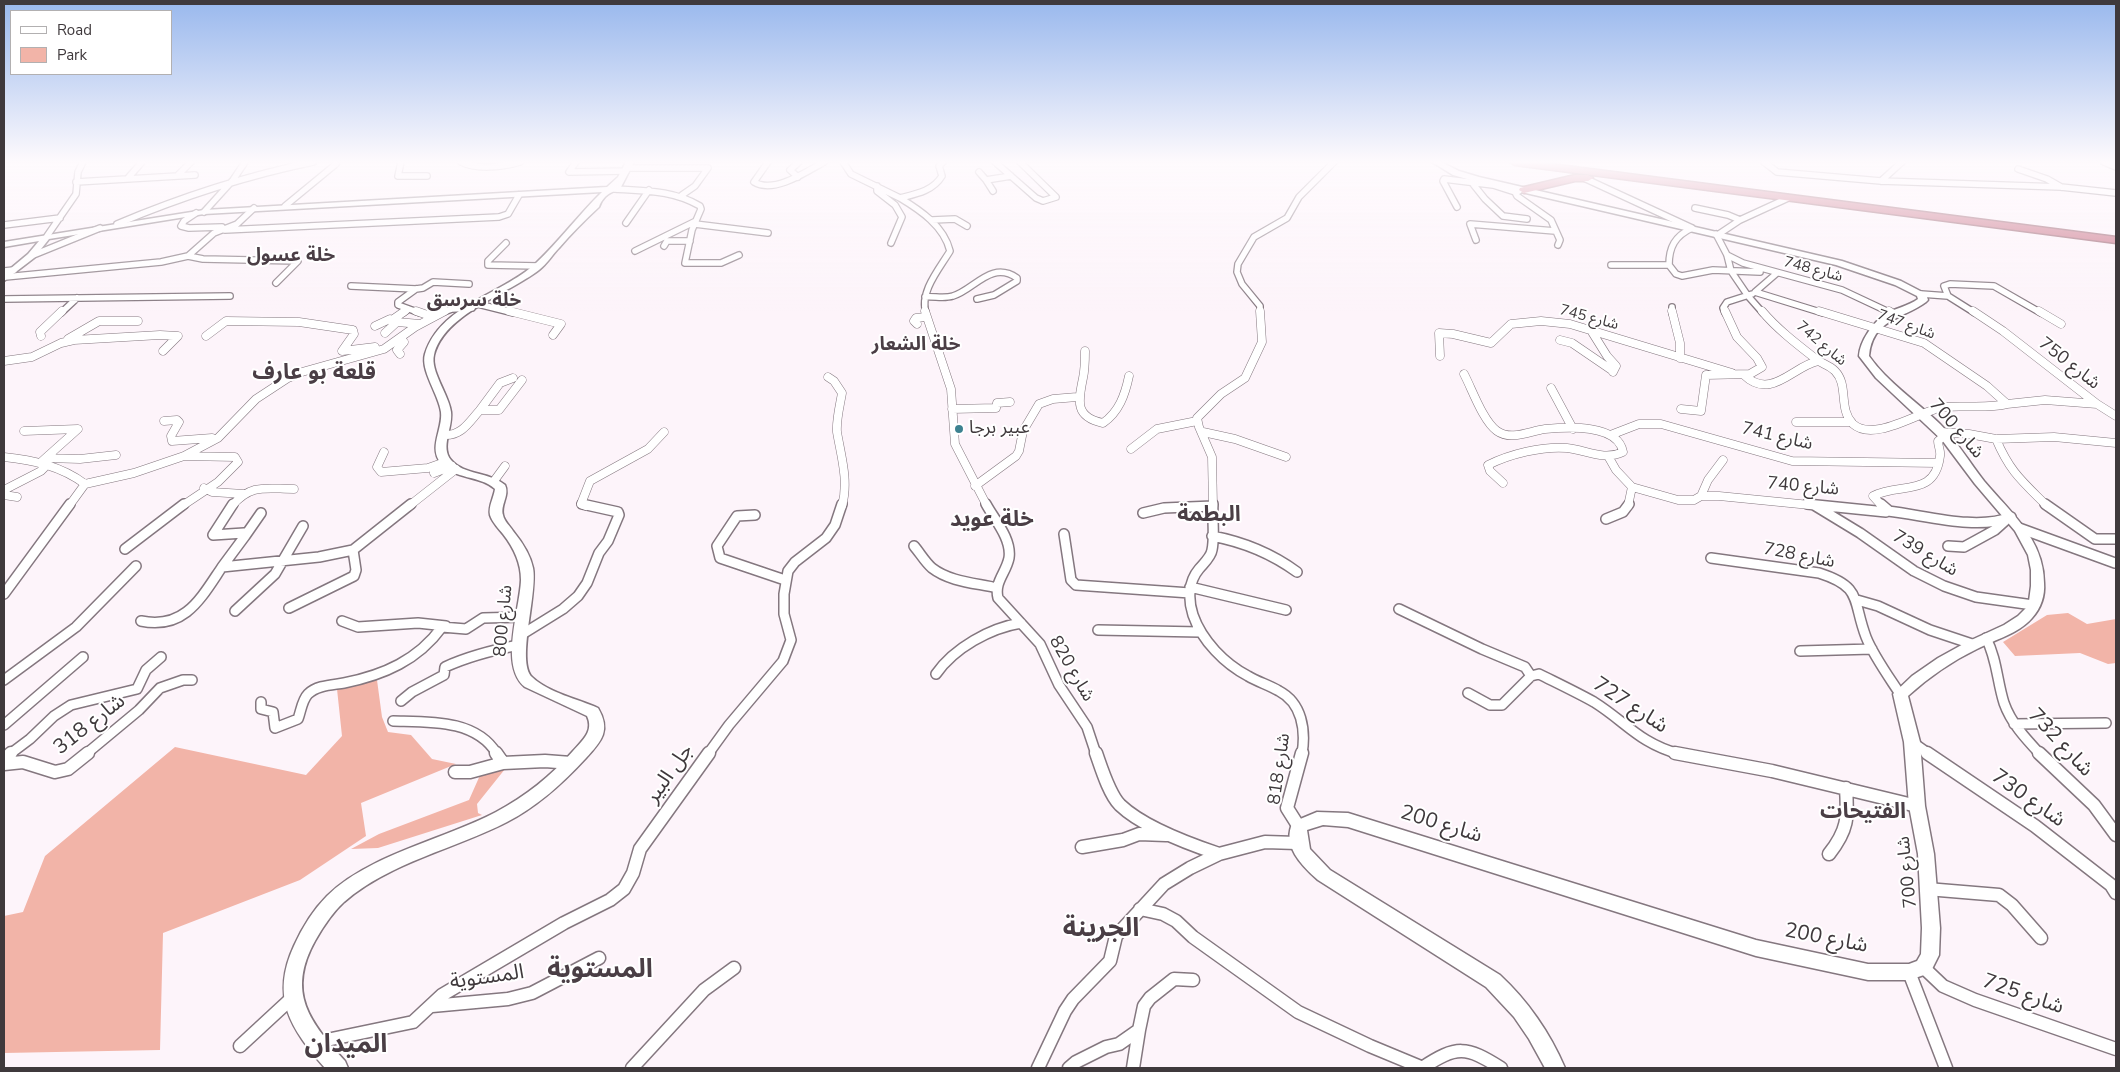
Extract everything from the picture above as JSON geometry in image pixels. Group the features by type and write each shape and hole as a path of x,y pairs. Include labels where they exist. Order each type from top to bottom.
{"highway":[{"path":"1898,212 2116,240"},
{"path":"1929,212 2116,236"}],"main road":[{"path":"4,244 116,224 200,212"},
{"path":"494,481 451,466 441,452 447,419 446,410 438,383 428,364 428,356 439,335 475,306 538,266 589,212"},
{"path":"1617,212 1838,263 1898,283 1921,294"},
{"path":"4,275 14,270 31,256 47,236"},
{"name":"شارع 700","path":"1921,294 1923,300 1915,306 1892,313 1883,319 1876,327 1866,347 1864,356 1879,376 1942,434 2008,519 2019,528 2031,546 2039,574 2037,597 2033,605"},
{"name":"شارع 800","path":"338,1068 304,1030 295,1012 293,997 292,973 297,955 325,910 344,892 382,870 424,850 478,829 525,804 572,764 598,732 598,720 593,712 533,685 523,678 519,669 520,640 526,602 527,570 519,549 497,517 496,510 502,493 501,488 494,481"},
{"path":"1900,694 1928,670 1972,644 2014,624 2028,615 2033,605"},
{"name":"شارع 700","path":"1900,694 1912,742 1917,806 1926,854 1931,928 1930,955 1916,970"},
{"name":"شارع 200","path":"1298,835 1311,819 1348,820 1756,948 1868,972 1916,970"},
{"path":"1298,835 1306,858 1324,875 1493,981 1510,996 1534,1031 1555,1068"}],"street":[{"path":"47,236 64,212"},
{"path":"116,224 146,212"},
{"path":"200,212 181,226 189,228 232,227"},
{"path":"188,256 214,233 232,227 249,212"},
{"path":"225,230 499,217 509,212"},
{"path":"626,223 634,212"},
{"path":"700,212 695,222 685,263 727,261 735,259 739,255"},
{"path":"892,243 902,217 900,212"},
{"path":"914,546 931,567 940,573 950,578 997,588 1009,558 1005,536 975,486 955,444 946,373 926,317 925,297 930,283 950,251 944,235 932,220 922,212"},
{"path":"1190,590 1192,577 1210,556 1212,536 1212,456 1197,418 1222,394 1245,378 1262,342 1260,306 1242,284 1237,272 1244,252 1256,234 1287,218 1290,212"},
{"path":"1498,212 1502,216 1527,219"},
{"path":"1539,212 1551,220 1560,240 1558,245"},
{"path":"1657,212 1692,228"},
{"path":"1714,212 1740,220"},
{"path":"1717,234 1757,212"},
{"path":"4,225 60,218"},
{"path":"932,220 952,218 961,220 967,226"},
{"path":"635,251 695,222 768,232"},
{"path":"1476,240 1470,224 1555,230"},
{"path":"31,256 103,227"},
{"path":"1692,228 1680,234 1672,242 1669,265 1676,274 1682,276 1713,270 1776,274"},
{"name":"شارع 742","path":"1717,234 1727,254 1731,271 1751,294 1764,314 1818,361 1828,364 1840,377 1846,409 1851,422"},
{"path":"664,246 667,241 690,240"},
{"path":"506,243 488,262 488,265 538,266"},
{"name":"شارع 748","path":"1727,254 1743,263 1776,274 1842,290 1892,313"},
{"path":"4,275 161,262 188,256 203,259 298,261 276,283"},
{"path":"1611,265 1669,265"},
{"path":"925,297 951,296 968,288 977,280 1000,273 1015,275 1018,278 1017,281 994,294 977,300"},
{"path":"1744,376 1759,370 1762,367 1761,363 1740,341 1723,307 1728,301 1751,294 1776,274"},
{"path":"351,286 416,289 423,288 433,282 469,284"},
{"name":"شارع 750","path":"2061,324 1990,285 1946,285 1944,289 1948,296 2003,331 2097,404"},
{"path":"416,289 398,302 398,305 433,317"},
{"name":"شارع 747","path":"1751,294 1876,327 1928,345 2008,404"},
{"name":"شارع 750","path":"1921,294 1948,296"},
{"path":"4,299 161,295 230,296"},
{"path":"41,336 40,332 46,325 77,298"},
{"path":"4,602 5,593 85,484 134,473 184,456 218,438 256,399 288,378 302,372 384,349 420,324 452,309 475,306 561,324 553,334"},
{"path":"1672,307 1671,315 1681,342 1680,358"},
{"path":"385,333 394,321 409,309"},
{"path":"917,324 914,321 916,318 926,317"},
{"path":"375,326 390,319 420,324"},
{"path":"4,361 32,357 99,321 138,321"},
{"path":"206,336 223,321 284,321 328,324 353,330 354,334 342,352 372,348 398,340 404,342 397,350 400,354"},
{"name":"شارع 745","path":"1440,356 1439,333 1453,334 1491,343 1495,341 1508,325 1542,321 1570,324 1732,373"},
{"path":"1560,340 1572,344 1613,372 1616,366 1607,356 1592,332"},
{"path":"61,343 83,339 178,336 163,351"},
{"path":"1085,351 1084,373 1077,397 1079,407 1084,415 1093,422 1103,423 1112,415 1127,387 1129,376"},
{"path":"1681,410 1701,411 1706,374 1732,373 1760,383 1780,384 1798,371 1818,361"},
{"path":"1464,374 1495,431 1513,435 1543,429 1573,429 1613,434 1622,444 1623,452 1608,456 1582,450 1560,448 1506,458 1488,464 1488,468 1503,483"},
{"path":"755,515 737,516 717,546 717,552 720,558 785,580 791,566 817,547 831,532 843,503 844,474 842,450 837,430 842,393 834,381 828,377"},
{"path":"444,435 453,436 458,434 480,410 500,383 513,378"},
{"path":"480,410 499,410 522,380"},
{"path":"1551,388 1573,429"},
{"path":"975,486 1016,456 1019,451 1022,430 1039,404 1053,399 1077,397"},
{"name":"شارع 750","path":"2008,404 2045,400 2097,404"},
{"path":"952,409 996,408 997,403 1010,402"},
{"path":"1796,422 1851,422 1863,429 1881,428 1934,409 1983,408 2008,404"},
{"path":"2097,404 2116,416"},
{"path":"164,421 177,420 179,422 171,436 172,442 218,438"},
{"path":"1131,449 1142,442 1150,432 1160,427 1197,422"},
{"name":"شارع 741","path":"1613,434 1639,424 1662,424 1792,461 1824,463 1938,463"},
{"path":"24,430 78,428 43,461"},
{"path":"401,701 412,692 444,675 445,666 520,640 578,596 587,583 599,553 608,541 619,515 613,510 593,509 581,504 590,481 648,449 664,432"},
{"path":"1203,432 1235,439 1286,457"},
{"path":"1888,511 1874,499 1874,494 1921,486 1929,482 1935,473 1938,463 1940,455 1937,444 1942,434 1969,434 1996,439 2054,437 2116,443"},
{"path":"1996,439 2005,461 2013,473 2048,507 2095,539 2116,538"},
{"path":"384,452 377,466 381,472 451,466"},
{"path":"4,457 43,461 116,455"},
{"path":"125,549 148,533 202,488 218,482 238,462 235,458 184,456"},
{"path":"1606,519 1615,517 1627,509 1630,504 1632,487 1616,470 1608,456"},
{"path":"1701,496 1708,480 1723,460"},
{"path":"43,461 79,478 85,484"},
{"path":"4,490 40,471 44,468 43,461"},
{"path":"434,473 451,466"},
{"path":"222,567 284,561 354,550 451,466"},
{"path":"494,481 505,466"},
{"name":"شارع 740","path":"1632,487 1678,500 1694,500 1701,496 1888,511 1931,518 2008,519"},
{"path":"202,488 212,492 244,494"},
{"path":"246,536 244,533 213,535 225,516 244,494 257,488 294,489"},
{"path":"4,495 17,497"},
{"name":"شارع 739","path":"1812,504 1860,533 1914,571 1944,586 1976,598 2033,605"},
{"path":"1143,513 1164,508 1213,506"},
{"path":"142,621 173,620 185,613 198,601 261,513"},
{"path":"1948,546 1964,547 1995,530 2008,519"},
{"path":"235,611 252,594 268,582 284,561 303,526"},
{"path":"2019,528 2115,563"},
{"path":"1064,534 1071,580 1076,585 1086,587 1190,590 1286,610"},
{"path":"1212,536 1250,545 1272,554 1297,572"},
{"path":"289,608 354,576 356,570 354,550"},
{"name":"شارع 728","path":"1711,558 1819,573 1835,578 1848,586 1857,600 1866,638 1900,694"},
{"path":"4,680 76,627 136,566"},
{"name":"جل البير","path":"314,1042 413,1022 442,995 473,975 564,923 610,900 624,889 633,874 640,849 728,725 787,653 791,640 784,614 785,580"},
{"name":"شارع 820","path":"997,588 998,598 1002,604 1040,644 1059,685 1088,727 1105,778 1120,804 1153,827 1178,839 1219,854"},
{"name":"شارع 818","path":"1190,590 1193,611 1200,632 1236,668 1284,694 1296,706 1303,730 1302,752 1287,808 1298,835"},
{"path":"1857,600 1878,606 1930,630 1972,644"},
{"name":"شارع 727","path":"1399,609 1525,668 1530,676 1539,674 1587,699 1641,738 1662,749 1846,788 1917,806"},
{"path":"342,621 358,627 418,623 466,629 483,618 524,617"},
{"path":"936,674 947,661 976,642 1000,628 1021,623"},
{"path":"261,702 261,710 273,712 276,728 291,723 298,719 305,697 309,692 325,686 375,676 398,667 421,652 446,626"},
{"path":"1098,630 1200,632"},
{"name":"شارع 732","path":"1986,638 1994,656 2002,702 2014,724 2042,756 2112,821 2116,835"},
{"path":"1800,651 1872,649"},
{"path":"4,726 19,710 83,657"},
{"path":"4,760 8,754 30,739 54,716 72,704 137,689 143,672 149,665 161,657"},
{"path":"1468,693 1490,704 1502,704 1530,676"},
{"name":"شارع 318","path":"4,764 22,762 38,767 46,772 61,772 140,710 160,688 183,680 192,680"},
{"path":"393,721 443,722 469,730 484,739 503,763"},
{"path":"2014,724 2106,723"},
{"name":"شارع 730","path":"1912,742 2035,826 2114,888"},
{"path":"455,772 470,772 503,763 545,761 572,764"},
{"path":"1828,854 1846,830 1848,817 1846,788"},
{"path":"1082,848 1123,840 1139,834 1165,835 1178,839"},
{"path":"1038,1068 1065,1011 1073,999 1110,961 1116,936 1164,884 1190,868 1219,854 1298,835"},
{"path":"1928,888 1998,895 2012,905 2041,938"},
{"path":"1140,909 1172,917 1194,937 1298,1012 1370,1046 1422,1068 1454,1050 1463,1049 1476,1053 1501,1068"},
{"name":"المستوية","path":"432,1006 508,999 532,993 599,958"},
{"path":"632,1068 704,990 734,968"},
{"path":"1916,970 1946,1068"},
{"name":"شارع 725","path":"1916,970 1943,986 1975,1000 2116,1048"},
{"path":"1133,1068 1144,1006 1150,998 1174,979 1193,980"},
{"path":"240,1046 293,997"},
{"path":"1069,1068 1076,1062 1106,1047 1119,1044 1139,1030"}],"green space":[{"path":"2068,613 2087,624 2116,619 2116,663 2108,664 2080,653 2015,656 2003,642 2047,615"},
{"path":"377,680 382,717 388,732 411,735 432,759 456,764 361,803 366,836 300,880 163,933 160,1050 4,1053 4,916 23,912 45,856 175,747 306,775 342,736 337,689"},
{"path":"505,769 477,804 478,813 482,815 378,848 351,849 379,834 469,800 481,773"}],"place":[{"name":"عبير برجا","path":"959,429"}],"district":[{"name":"خلة عسول","path":"291,256"},
{"name":"خلة سرسق","path":"474,301"},
{"name":"خلة الشعار","path":"916,345"},
{"name":"قلعة بو عارف","path":"314,374"},
{"name":"البطمة","path":"1209,516"},
{"name":"خلة عويد","path":"992,521"},
{"name":"الفتيحات","path":"1863,813"},
{"name":"الجرينة","path":"1101,930"},
{"name":"المستوية","path":"600,971"},
{"name":"الميدان","path":"346,1046"}]}
